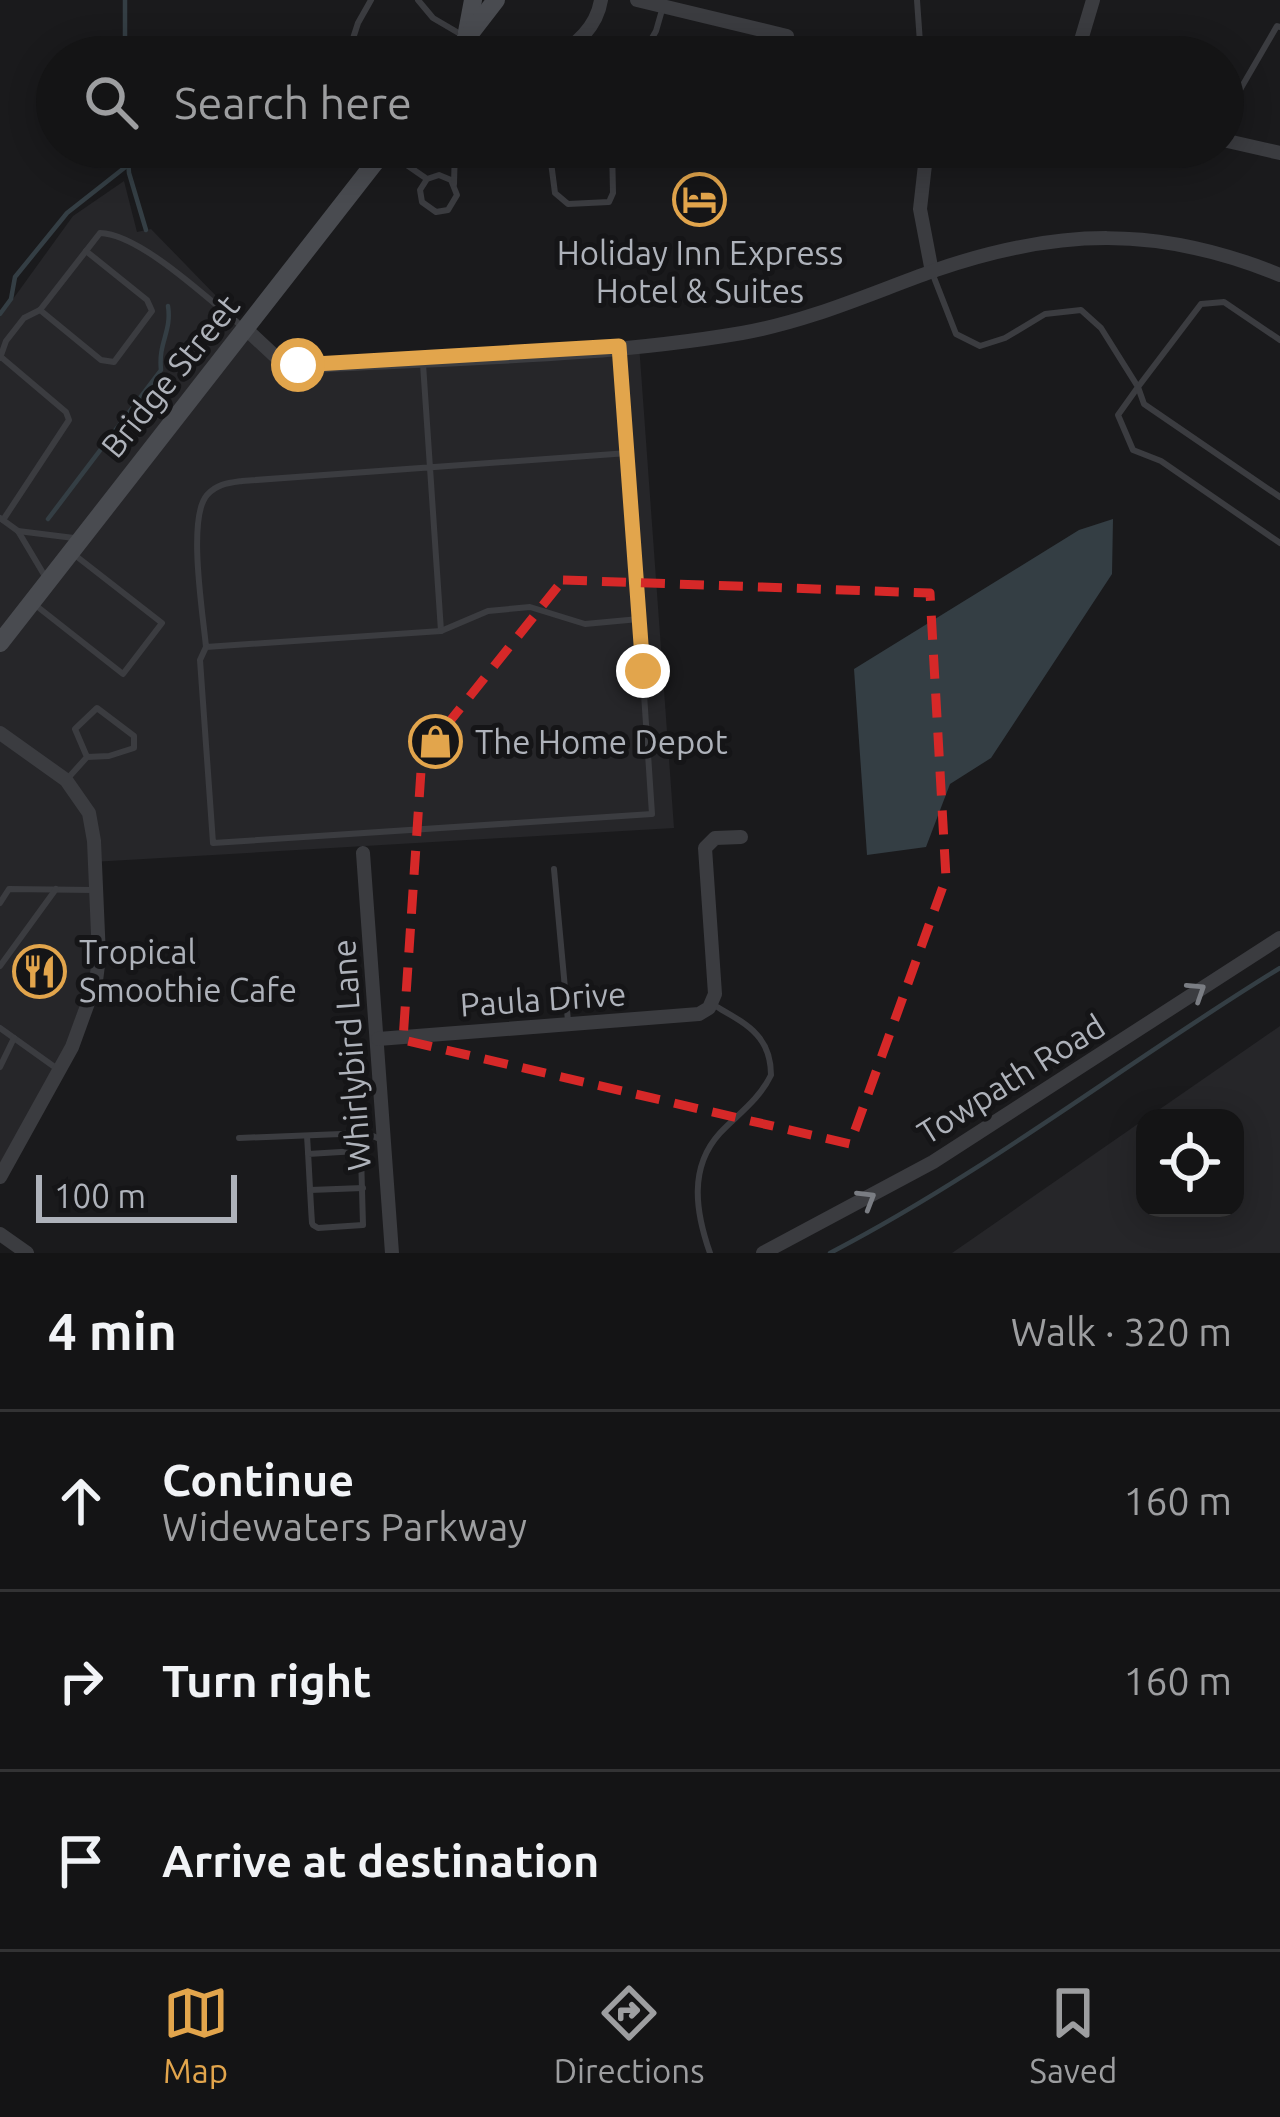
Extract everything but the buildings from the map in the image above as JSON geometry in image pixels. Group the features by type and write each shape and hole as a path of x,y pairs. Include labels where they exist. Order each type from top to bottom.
{"main road":[{"path":"466,36 473,0"},
{"path":"467,36 496,0"},
{"name":"Bridge Street","path":"0,644 371,168"}],"street":[{"path":"582,36 602,0"},
{"path":"637,0 787,36"},
{"path":"1082,36 1093,0"},
{"path":"1244,145 1280,153"},
{"path":"925,168 920,209 932,272"},
{"path":"247,330 276,357 298,365 707,339 825,314 932,272 1026,244 1068,238 1138,237 1233,256 1280,275"},
{"path":"0,733 66,780 89,813 96,890 96,981 59,1070 0,1178"},
{"path":"711,1006 716,975 705,848 715,838 741,837"},
{"name":"Whirlybird Lane","path":"363,853 392,1253"},
{"name":"Towpath Road","path":"763,1253 933,1162 1280,938"},
{"name":"Paula Drive","path":"378,1040 699,1015 711,1006"},
{"path":"0,1234 27,1253"}],"lane":[{"path":"355,36 371,0"},
{"path":"418,0 433,18 464,36"},
{"path":"917,0 920,36"},
{"path":"653,36 663,6"},
{"path":"1244,83 1280,27"},
{"path":"412,168 427,179"},
{"path":"454,168 456,201 448,210 425,207 420,196 427,179 439,175 454,184"},
{"path":"552,168 555,193 568,204 604,203 612,198 612,168"},
{"path":"32,602 123,674 162,623 75,545 18,531 1,519 69,420 66,412 0,358 6,341 24,318 40,310 100,233 116,234 247,330"},
{"path":"40,310 101,360 114,362 148,321 152,311 147,300 86,251"},
{"path":"932,272 956,334 980,346 1045,314 1081,310 1101,328 1144,404 1280,497"},
{"path":"1280,340 1224,302 1201,304 1118,415 1133,450 1161,461 1280,543"},
{"path":"619,346 628,453 640,619 652,814 213,842 200,660 206,647 197,519 204,497 220,484 628,453"},
{"path":"423,360 441,631"},
{"path":"18,531 47,581"},
{"path":"206,647 441,631 488,611 530,607 585,624 640,619"},
{"path":"66,780 87,757 134,748 134,736 97,708 92,710 75,729 87,757"},
{"path":"554,869 568,1024"},
{"path":"0,903 9,890 96,890"},
{"path":"0,966 56,890"},
{"path":"710,1253 696,1205 704,1156 716,1137 754,1102 771,1075 765,1042 753,1028 711,1006"},
{"path":"0,1028 59,1070"},
{"path":"0,1067 14,1038"},
{"path":"239,1138 366,1133 385,1142"},
{"path":"307,1136 308,1154 310,1190 314,1227 358,1227 365,1222 362,1158 357,1151 308,1154"},
{"path":"310,1190 363,1188"}],"highlighted area":[{"path":"563,580 930,593 946,878 850,1144 403,1040 422,756"}],"shaded area":[{"path":"124,181 137,232 151,229 258,339 298,365 639,344 674,828 92,862 94,950 89,978 65,1049 0,1164 0,317 73,216"},
{"path":"1113,519 1112,574 991,758 950,784 926,847 867,855 854,669 1079,530"},
{"path":"1280,1026 1280,1253 952,1253 1136,1125 1136,1217 1244,1217 1244,1109 1160,1109"}],"waterway":[{"path":"125,0 125,36"},
{"path":"0,314 11,299 15,277 67,213 124,168"},
{"path":"129,168 146,230"},
{"path":"48,519 161,370 168,306"},
{"path":"830,1253 946,1187 1280,968"}],"place":[{"name":"Holiday Inn Express Hotel & Suites","path":"700,199"},
{"name":"The Home Depot","path":"436,742"},
{"name":"Tropical Smoothie Cafe","path":"40,971"}],"route":[{"path":"298,365 619,346 643,671"}]}
